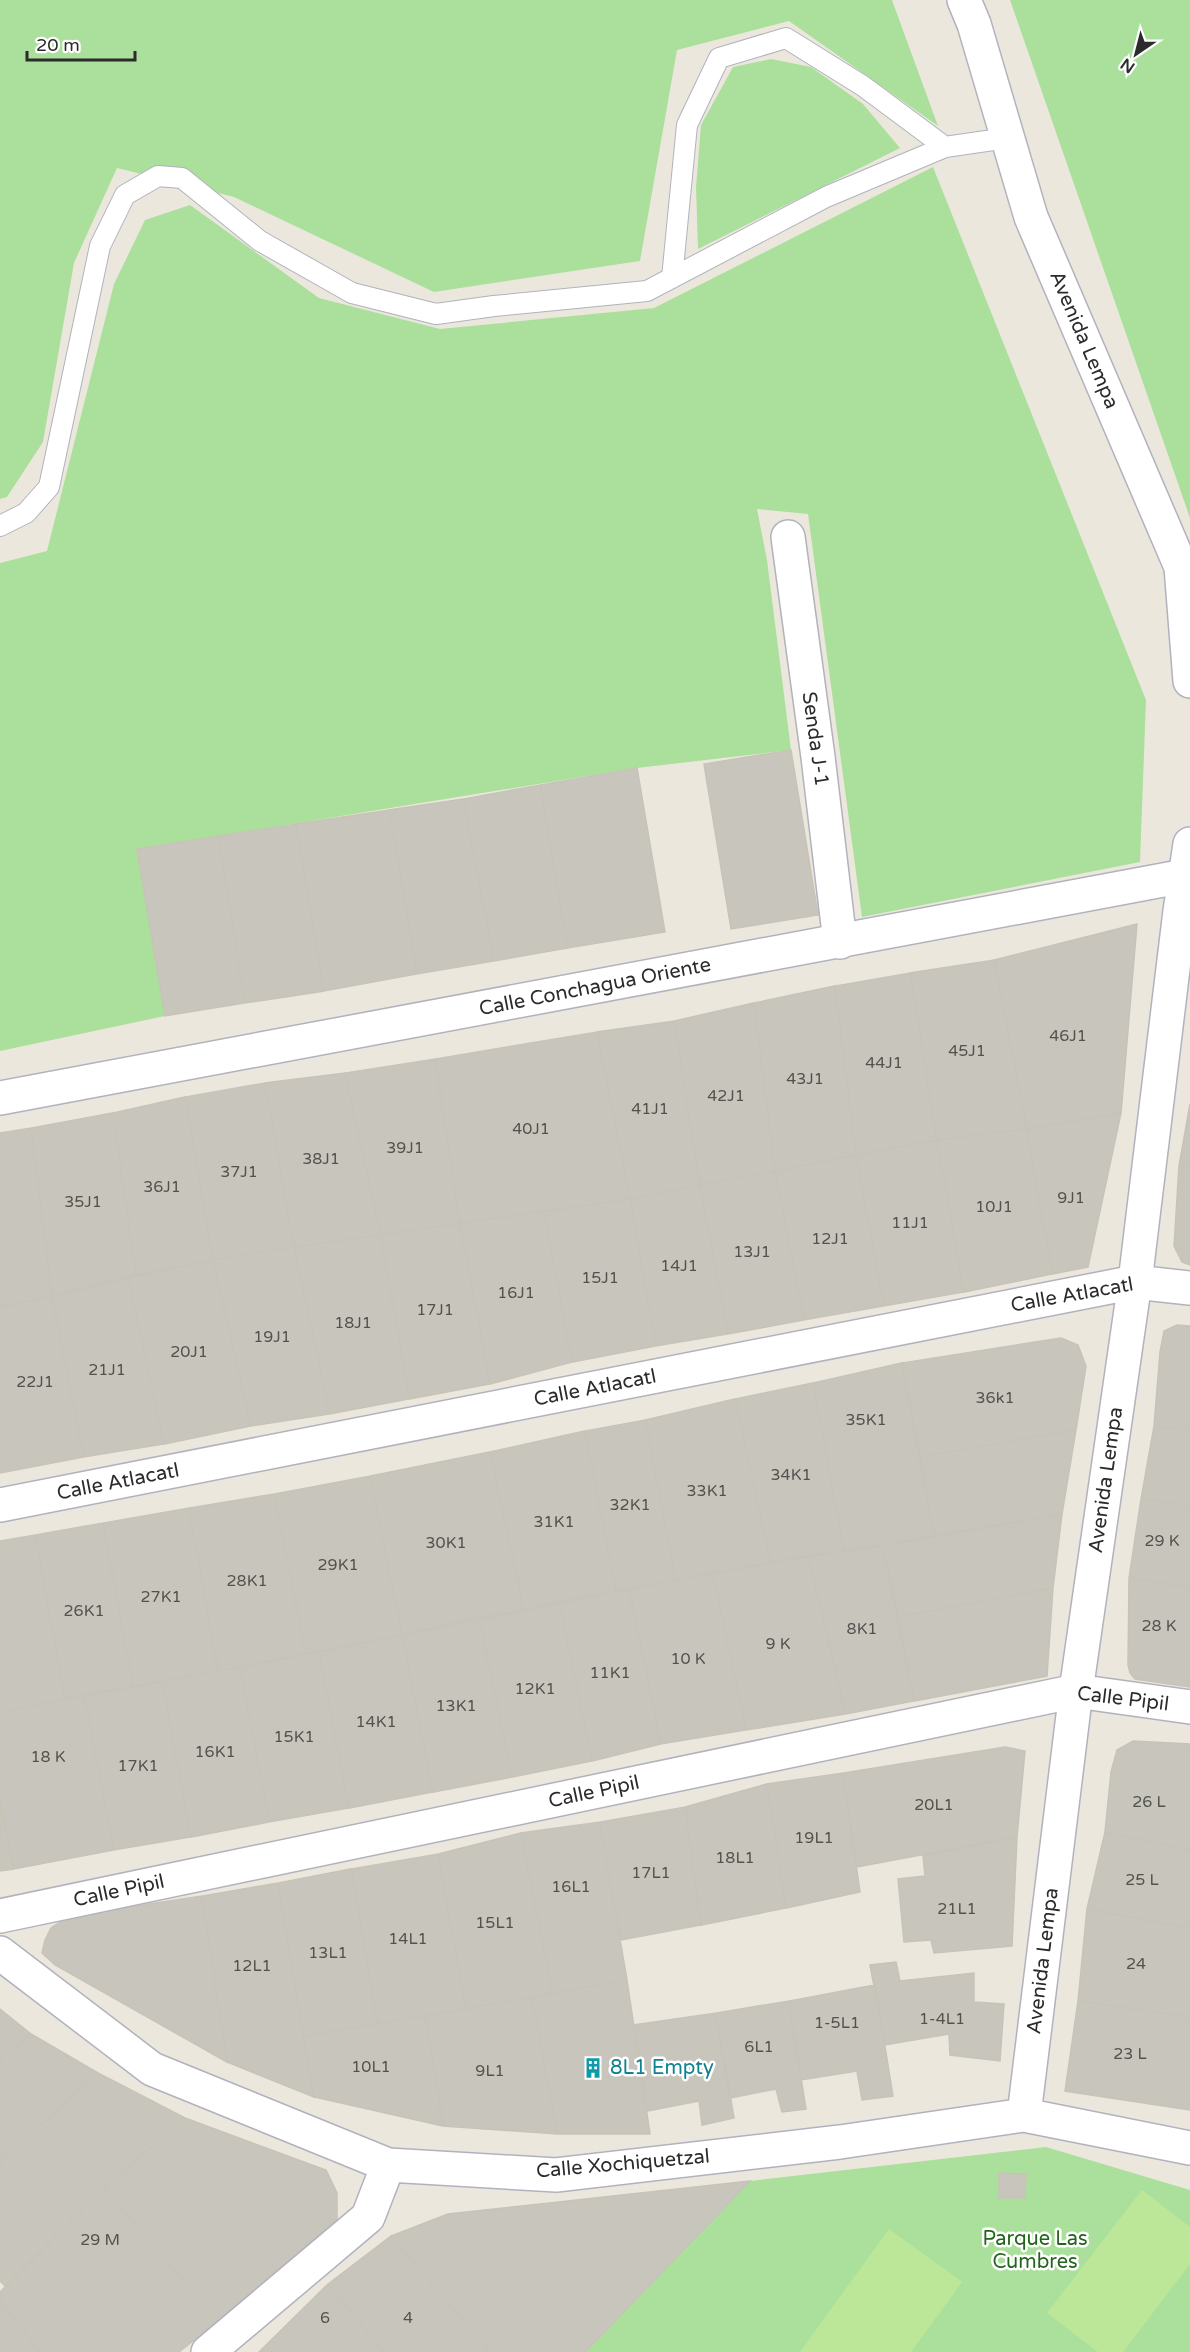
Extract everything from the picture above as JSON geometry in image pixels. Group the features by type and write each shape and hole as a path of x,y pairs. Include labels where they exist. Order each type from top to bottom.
{"street":[{"name":"Avenida Lempa","path":"964,0 974,24 1030,217 1181,567 1190,681"},
{"name":"Senda J-1","path":"788,537 840,942"},
{"name":"Avenida Lempa","path":"1024,2115 1076,1691 1135,1282 1188,865"},
{"name":"Calle Conchagua Oriente","path":"0,1098 840,942 1188,865"},
{"name":"Calle Atlacatl","path":"0,1505 1135,1282 1190,1288"},
{"name":"Calle Pipil","path":"0,1916 1076,1691 1190,1707"},
{"name":"Calle Xochiquetzal","path":"0,1953 152,2068 388,2164 556,2175 840,2142 1024,2115 1190,2148"},
{"path":"208,2352 368,2217 388,2164"}],"lane":[{"path":"672,278 687,125 719,58 786,38 863,86 945,147"},
{"path":"0,526 26,513 50,487 100,246 125,195 158,176 182,178 260,241 352,293 436,314 647,291 826,197 945,147 1007,138"}],"green space":[{"path":"0,0 892,0 938,126 789,21 677,50 640,261 434,292 234,197 117,168 74,263 43,442 7,497 0,499"},
{"path":"1010,0 1190,0 1190,518"},
{"path":"771,59 811,67 863,104 900,148 698,249 696,187 701,125 733,67"},
{"path":"933,167 1146,700 1140,862 862,917 808,514 757,509 767,560 791,750 637,768 138,849 165,1016 0,1051 0,563 47,551 114,284 145,220 190,205 319,298 440,329 654,308"},
{"name":"Parque Las Cumbres","path":"1046,2147 1190,2190 1190,2352 585,2352 750,2181"},
{"path":"1142,2190 1190,2227 1190,2264 1123,2352 1098,2352 1047,2313"},
{"path":"889,2229 962,2282 911,2352 800,2352"}],"building":[{"path":"791,750 818,915 731,929 704,764"},
{"path":"637,768 665,932 568,948 540,785"},
{"path":"540,785 568,948 494,961 463,799"},
{"path":"463,799 494,961 417,974 389,810"},
{"path":"389,810 417,974 324,991 296,824"},
{"path":"296,824 324,991 245,1003 218,836"},
{"path":"218,836 245,1003 165,1016 137,849"},
{"path":"1137,924 1121,1113 1027,1129 994,960"},
{"path":"994,960 1027,1129 937,1140 910,973"},
{"path":"910,973 937,1140 856,1155 835,986"},
{"path":"835,986 856,1155 775,1171 754,1003"},
{"path":"754,1003 775,1171 700,1185 674,1021"},
{"path":"674,1021 700,1185 630,1199 597,1032"},
{"path":"597,1032 630,1199 460,1223 435,1059"},
{"path":"435,1059 460,1223 381,1235 345,1073"},
{"path":"345,1073 381,1235 294,1247 265,1083"},
{"path":"265,1083 294,1247 213,1260 185,1097"},
{"path":"185,1097 213,1260 136,1276 113,1113"},
{"path":"1190,1104 1190,1168 1179,1166"},
{"path":"113,1113 136,1276 52,1296 31,1128"},
{"path":"1121,1113 1088,1267 1052,1274 1027,1129"},
{"path":"31,1128 52,1296 0,1307 0,1133"},
{"path":"1027,1129 1052,1274 964,1292 937,1140"},
{"path":"937,1140 964,1292 884,1306 856,1155"},
{"path":"856,1155 884,1306 804,1320 775,1171"},
{"path":"1179,1166 1190,1168 1190,1265 1182,1262 1174,1246"},
{"path":"775,1171 804,1320 728,1334 700,1185"},
{"path":"700,1185 728,1334 656,1346 630,1199"},
{"path":"630,1199 656,1346 572,1362 544,1211"},
{"path":"544,1211 572,1362 490,1384 460,1223"},
{"path":"460,1223 490,1384 409,1399 381,1235"},
{"path":"381,1235 409,1399 330,1414 294,1247"},
{"path":"294,1247 330,1414 251,1426 213,1260"},
{"path":"213,1260 251,1426 164,1444 128,1277"},
{"path":"128,1277 164,1444 84,1457 52,1296"},
{"path":"52,1296 84,1457 0,1473 0,1307"},
{"path":"1177,1325 1190,1326 1190,1430 1154,1426 1164,1331"},
{"path":"1061,1338 1078,1345 1086,1366 1076,1430 920,1457 902,1363"},
{"path":"902,1363 934,1536 844,1551 813,1383"},
{"path":"813,1383 844,1551 771,1563 735,1399"},
{"path":"735,1399 771,1563 676,1580 645,1420"},
{"path":"645,1420 676,1580 616,1591 585,1431"},
{"path":"1154,1426 1190,1430 1190,1505 1141,1499"},
{"path":"1076,1430 1062,1514 934,1536 920,1457"},
{"path":"585,1431 616,1591 524,1611 490,1452"},
{"path":"490,1452 524,1611 402,1635 370,1476"},
{"path":"370,1476 402,1635 306,1654 274,1494"},
{"path":"274,1494 306,1654 218,1671 189,1508"},
{"path":"1141,1499 1190,1505 1190,1587 1129,1578"},
{"path":"189,1508 218,1671 133,1687 103,1523"},
{"path":"1062,1514 1053,1588 898,1617 883,1546"},
{"path":"103,1523 133,1687 65,1699 35,1535"},
{"path":"35,1535 65,1699 0,1713 0,1541"},
{"path":"883,1546 914,1701 846,1714 808,1556"},
{"path":"808,1556 846,1714 746,1730 713,1573"},
{"path":"713,1573 746,1730 661,1744 629,1589"},
{"path":"1129,1578 1190,1587 1190,1687 1135,1679 1130,1673 1128,1665"},
{"path":"1053,1588 1047,1676 914,1701 898,1617"},
{"path":"629,1589 661,1744 592,1761 559,1601"},
{"path":"559,1601 592,1761 512,1777 479,1617 524,1611"},
{"path":"479,1617 512,1777 433,1792 402,1635"},
{"path":"402,1635 433,1792 349,1808 319,1652"},
{"path":"319,1652 349,1808 269,1822 240,1667"},
{"path":"240,1667 269,1822 191,1837 162,1681"},
{"path":"162,1681 191,1837 114,1850 84,1695"},
{"path":"84,1695 114,1850 14,1869 0,1801 0,1713"},
{"path":"1133,1741 1190,1744 1190,1850 1105,1832 1111,1772 1117,1750"},
{"path":"1005,1747 1025,1751 1017,1837 856,1867 843,1773"},
{"path":"843,1773 860,1892 786,1908 767,1784"},
{"path":"767,1784 786,1908 701,1925 685,1807"},
{"path":"0,1801 14,1869 0,1871"},
{"path":"685,1807 701,1925 620,1940 600,1822"},
{"path":"600,1822 627,1980 553,1993 521,1833"},
{"path":"1105,1832 1190,1850 1190,1928 1087,1909"},
{"path":"521,1833 553,1993 466,2009 438,1854"},
{"path":"1017,1837 1012,1946 934,1953 931,1940 904,1942 898,1879 925,1876 923,1856"},
{"path":"438,1854 466,2009 378,2024 351,1869"},
{"path":"351,1869 378,2024 303,2036 278,1883"},
{"path":"278,1883 314,2097 227,2062 202,1896"},
{"path":"202,1896 227,2062 55,1965 42,1953 51,1928 69,1916"},
{"path":"1087,1909 1190,1928 1190,2017 1078,2001"},
{"path":"896,1962 900,1981 974,1973 974,2002 1004,2004 1000,2061 950,2055 949,2034 885,2045 870,1965"},
{"name":"8L1 Empty","path":"627,1980 650,2134 557,2134 532,1997"},
{"path":"875,1985 893,2096 862,2100 857,2071 801,2080 789,2001"},
{"path":"532,1997 557,2134 443,2126 425,2016"},
{"path":"789,2001 806,2109 782,2112 776,2089 730,2098 716,2013"},
{"path":"1078,2001 1190,2017 1190,2110 1065,2091"},
{"path":"0,2009 31,2034 0,2059"},
{"path":"716,2013 734,2118 702,2125 699,2101 647,2111 634,2025"},
{"path":"425,2016 443,2126 314,2097 303,2036"},
{"path":"31,2034 98,2073 0,2162 0,2059"},
{"path":"98,2073 185,2118 104,2188 6,2287 0,2281 0,2162"},
{"path":"185,2118 326,2170 337,2193 337,2219 218,2321 104,2188"},
{"path":"999,2173 1026,2174 1025,2198 999,2198"},
{"path":"750,2181 585,2352 490,2352 391,2236 448,2214"},
{"path":"104,2188 218,2321 179,2352 40,2352 0,2301 0,2292"},
{"path":"391,2236 490,2352 384,2352 328,2284"},
{"path":"328,2284 384,2352 259,2352"},
{"path":"0,2301 40,2352 0,2352"}],"place":[{"name":"8L1 Empty","path":"593,2068"}]}
